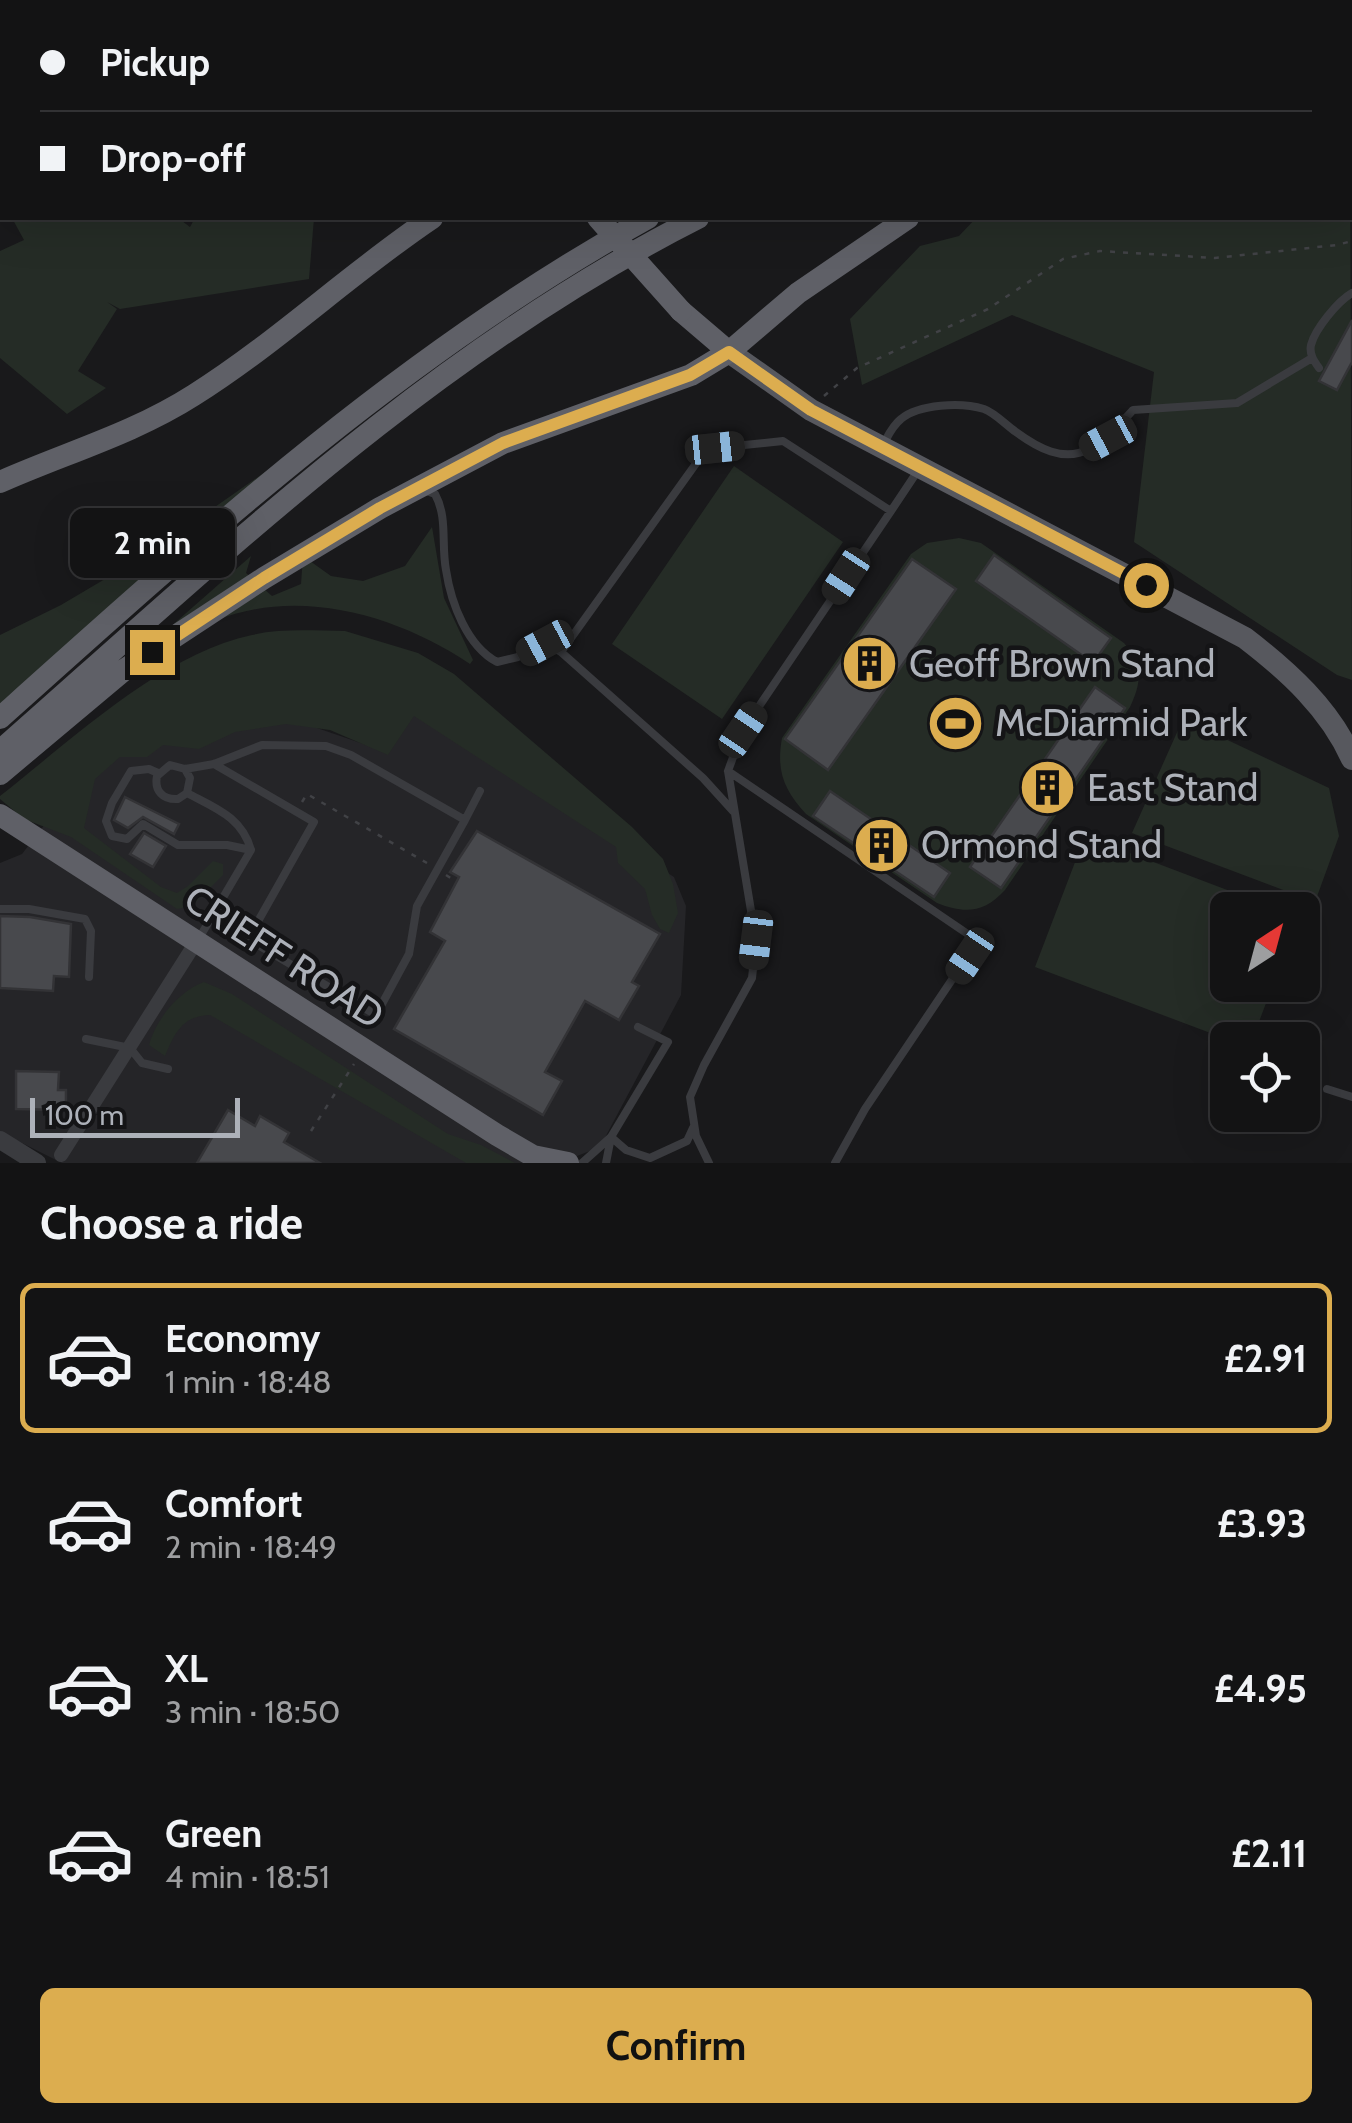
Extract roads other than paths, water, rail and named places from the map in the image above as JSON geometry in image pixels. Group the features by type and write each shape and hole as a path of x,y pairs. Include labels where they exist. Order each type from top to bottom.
{"highway":[{"path":"0,482 132,430 194,395 429,220"},
{"path":"600,220 681,311 729,352"},
{"path":"0,718 287,465 416,366 525,291 645,220"},
{"path":"0,752 349,446 591,278 694,220"},
{"path":"0,774 124,670 264,578 503,443 690,375 729,352 798,293 905,220"},
{"name":"CRIEFF ROAD","path":"0,815 536,1159 568,1163"}],"main road":[{"path":"729,352 811,410 1245,638 1322,709 1352,759"}],"street":[{"path":"61,1155 196,942"},
{"path":"0,1140 37,1163"}],"lane":[{"path":"1319,368 1312,358 1311,345 1338,301 1352,292"},
{"path":"883,445 896,423 912,411 954,406 986,409 1049,454 1078,454 1108,438 1133,410 1236,403 1312,358"},
{"path":"561,652 700,458 715,448 783,441 891,511"},
{"path":"709,1163 694,1126 690,1097 752,978 756,940 728,771 743,730 920,466"},
{"path":"418,488 434,494 442,507 446,570 458,612 479,652 497,662 518,657 545,643 561,652 703,778 733,811"},
{"path":"185,769 190,778 186,793 178,799 163,796 156,782 158,773 170,765 185,769 214,764 262,745 326,746 351,755 466,820"},
{"path":"214,764 314,822 248,939 376,1015 408,954 417,906 480,791"},
{"path":"158,773 149,769 132,772 106,821 112,836 128,839 143,824 178,844 227,845 251,850"},
{"path":"728,771 978,940 865,1109 835,1163"},
{"path":"186,793 231,816 246,831 251,850 196,942"},
{"path":"0,909 29,909 85,919 91,931 89,976"},
{"path":"582,1163 611,1137 668,1042 638,1027"},
{"path":"86,1039 130,1048 142,1064 168,1069"},
{"path":"1327,1089 1352,1096"},
{"path":"611,1137 626,1150 650,1158 687,1141 694,1126"},
{"path":"606,1163 611,1137"}],"place":[{"name":"Geoff Brown Stand","path":"870,664"},
{"name":"McDiarmid Park","path":"956,723"},
{"name":"East Stand","path":"1048,788"},
{"name":"Ormond Stand","path":"882,845"}]}
